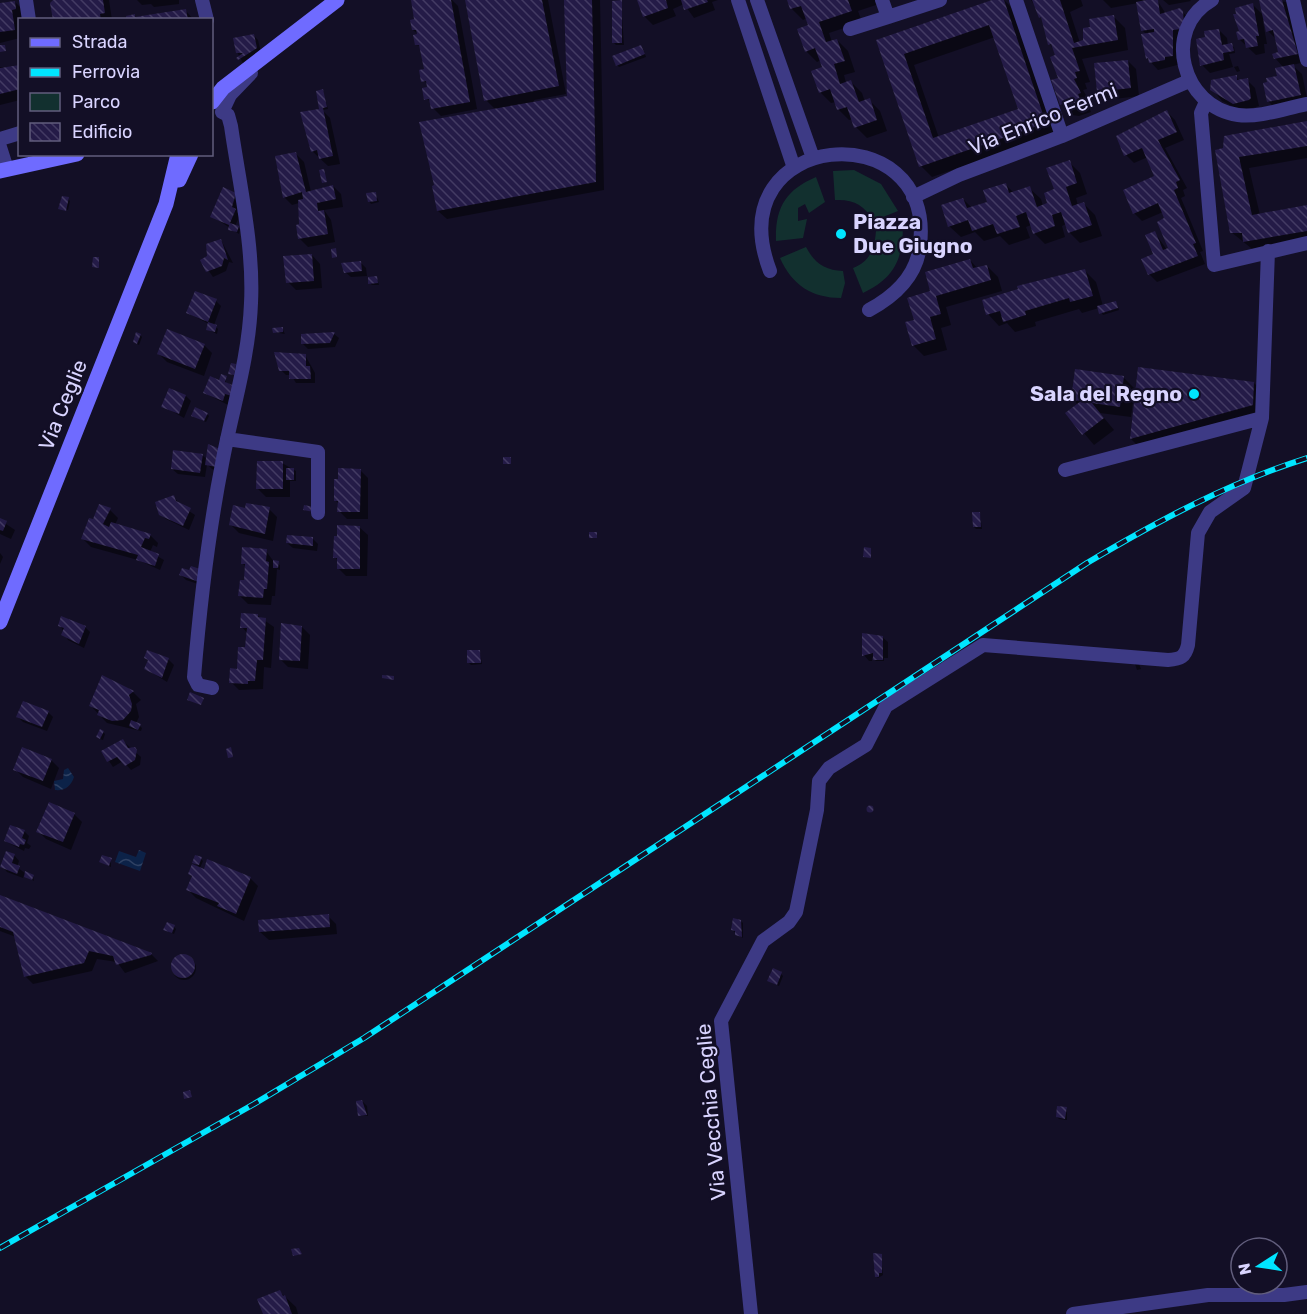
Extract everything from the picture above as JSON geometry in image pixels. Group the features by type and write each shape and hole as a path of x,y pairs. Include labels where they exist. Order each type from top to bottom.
{"main road":[{"path":"213,85 322,0"},
{"path":"215,109 223,88 337,0"},
{"path":"3,170 43,158 54,161 70,156"},
{"name":"Via Ceglie","path":"166,204 178,156"},
{"name":"Via Ceglie","path":"0,622 166,204 190,156"}],"street":[{"path":"26,0 29,18"},
{"path":"202,0 206,18"},
{"path":"738,0 794,168"},
{"path":"758,0 813,158"},
{"path":"882,0 888,16"},
{"path":"850,29 940,0"},
{"path":"1016,0 1062,136"},
{"path":"1212,0 1193,18 1185,36 1182,51 1189,81 1206,102 1238,115 1307,104"},
{"path":"1293,0 1307,60"},
{"name":"Via Enrico Fermi","path":"913,197 959,175 1062,136 1189,81"},
{"path":"1206,102 1201,113 1214,265 1307,243"},
{"path":"212,688 198,685 194,677 207,543 226,439 246,354 252,300 250,265 231,126 228,115 215,109"},
{"path":"0,139 18,134"},
{"path":"0,147 3,170"},
{"path":"770,272 763,252 761,229 764,211 779,182 794,168 813,158 836,153 867,157 894,173 913,197 922,234 916,262 908,278 896,293 868,310"},
{"name":"Via Vecchia Ceglie","path":"751,1314 720,1021 763,941 789,922 796,912 817,810 819,781 830,768 866,745 886,706 982,645 1168,660 1179,659 1185,655 1188,645 1198,533 1210,513 1244,488 1262,418 1268,251"},
{"path":"1065,470 1262,418"},
{"path":"226,439 318,452 318,513"},
{"path":"1073,1314 1208,1295 1284,1295 1307,1292"}],"green space":[{"path":"854,170 881,184 898,211 873,221 858,204 835,200 833,171"},
{"path":"816,177 825,202 809,213 805,204 798,208 798,221 807,219 803,238 776,241 778,218 784,201 797,188"},
{"path":"903,228 901,250 894,267 882,281 863,293 853,268 864,262 871,253 876,230"},
{"path":"806,247 821,265 843,271 845,283 841,298 821,296 804,288 791,276 780,258"}],"water":[{"path":"68,768 74,777 71,783 65,789 55,790 54,781 63,779 64,770"},
{"path":"139,850 146,853 140,871 115,862 119,851 136,857"}],"building":[{"path":"53,0 103,0 105,13 100,14 101,18 53,18 50,3"},
{"path":"411,0 451,0 470,102 431,109 429,99 424,100 422,88 427,87 426,81 421,82 419,70 424,69 419,45 415,45 413,35 417,34 416,30 412,30 410,20 414,19"},
{"path":"465,0 542,0 559,86 484,101"},
{"path":"564,0 592,0 596,182 437,211 432,186 434,185 419,122 567,96"},
{"path":"622,0 622,43 612,43 612,1"},
{"path":"637,0 666,0 668,8 643,17"},
{"path":"681,0 707,0 708,2 684,10"},
{"path":"787,0 848,0 852,11 819,22 826,42 837,39 845,61 834,64 840,84 851,80 859,102 870,98 877,120 854,128 847,107 837,110 830,89 819,93 811,71 822,67 815,48 805,52 797,29 808,25 801,6 790,9"},
{"path":"992,0 1004,0 1046,123 919,167 876,40","holes":["989,25 1018,109 933,138 904,54"]},
{"path":"1032,0 1060,0 1074,43 1083,40 1083,28 1090,27 1089,19 1114,15 1118,40 1072,48 1080,71 1075,72 1077,78 1074,79 1081,93 1078,94 1081,101 1066,106 1065,103 1060,105 1051,80 1058,78 1050,57 1055,55 1051,44 1048,45 1041,17 1039,18"},
{"path":"1158,0 1160,14 1180,8 1183,11 1184,24 1181,29 1173,30 1173,56 1149,63 1148,58 1146,59 1141,34 1154,32 1154,29 1141,31 1136,2"},
{"path":"1259,0 1282,0 1298,54 1274,59 1272,54 1278,52 1273,30 1266,32"},
{"path":"15,1 16,9 12,10 15,30 0,32 0,3"},
{"path":"1253,3 1259,36 1256,36 1258,46 1246,48 1244,39 1238,40 1236,32 1239,31 1233,14 1236,14 1235,8"},
{"path":"186,9 188,18 126,18 126,16 135,14 135,17"},
{"path":"1219,29 1222,45 1232,43 1234,51 1223,53 1224,60 1200,66 1196,39 1205,37 1204,31"},
{"path":"254,34 257,48 238,60 236,58 243,53 236,53 233,38"},
{"path":"0,45 5,45 6,51 0,52"},
{"path":"641,45 645,54 616,66 612,56"},
{"path":"1128,60 1131,88 1097,92 1094,63"},
{"path":"1294,64 1301,95 1267,102 1263,83 1267,82 1266,78 1277,76 1275,68"},
{"path":"18,65 18,90 0,94 0,68"},
{"path":"1237,75 1237,80 1248,78 1251,98 1249,100 1233,104 1210,90 1211,80"},
{"path":"323,89 327,107 323,108 333,156 319,159 317,150 311,152 300,112 319,109 316,91"},
{"path":"1167,110 1177,132 1158,140 1180,180 1176,182 1178,188 1174,190 1196,243 1193,244 1198,256 1148,275 1141,259 1153,254 1145,235 1155,231 1163,250 1168,248 1157,222 1164,218 1158,203 1133,214 1123,190 1154,176 1142,148 1124,156 1116,136"},
{"path":"1307,121 1307,146 1239,157 1252,215 1307,205 1307,231 1243,242 1242,233 1230,233 1215,150 1223,148 1224,136"},
{"path":"296,152 306,192 333,185 336,199 317,203 318,211 324,210 328,234 298,239 296,225 299,224 298,200 303,199 302,192 283,198 275,156"},
{"path":"1070,160 1077,183 1066,187 1072,206 1084,202 1092,225 1068,233 1061,212 1052,215 1055,226 1033,234 1026,212 1016,216 1020,227 997,234 993,224 972,231 968,220 948,227 941,205 963,198 967,208 987,202 983,190 1006,183 1009,193 1030,186 1037,207 1047,203 1044,193 1054,189 1046,168"},
{"path":"324,169 327,182 322,183 319,170"},
{"path":"223,187 236,193 232,207 236,209 230,223 239,226 237,232 228,230 229,225 210,217"},
{"path":"376,192 377,201 368,202 366,193"},
{"path":"62,196 69,197 66,211 58,209"},
{"path":"221,239 228,260 224,258 222,266 206,272 200,260 207,256 206,244"},
{"path":"336,248 337,257 332,258 331,249"},
{"path":"312,254 314,281 286,283 283,256"},
{"path":"93,257 99,257 99,268 92,267"},
{"path":"970,259 973,268 987,265 991,280 936,296 941,314 930,317 936,339 912,346 905,322 914,320 907,298 930,291 925,272"},
{"path":"361,261 362,271 344,273 341,263"},
{"path":"1085,269 1093,296 1070,302 1069,298 1025,311 1026,315 1003,322 1000,311 986,315 982,300 1018,289 1017,286"},
{"path":"377,276 378,283 368,284 368,277"},
{"path":"195,291 217,299 208,322 186,313"},
{"path":"1116,301 1118,308 1099,314 1097,306"},
{"path":"208,322 217,325 215,332 206,330"},
{"path":"283,327 283,332 273,333 272,328"},
{"path":"167,329 205,344 195,369 157,354"},
{"path":"136,332 141,334 137,344 133,342"},
{"path":"335,332 330,343 301,344 301,334"},
{"path":"274,352 306,354 306,366 310,366 311,379 289,379 289,371 279,371"},
{"path":"231,363 236,364 234,375 228,374"},
{"name":"Sala del Regno","path":"1138,367 1254,382 1253,405 1130,439"},
{"path":"1075,369 1124,376 1120,407 1092,403 1104,418 1082,435 1065,413 1081,401 1071,400"},
{"path":"221,374 227,376 225,382 235,386 232,396 225,394 223,401 203,393 210,376 219,380"},
{"path":"169,388 186,395 179,414 161,407"},
{"path":"195,407 208,413 204,421 191,416"},
{"path":"208,444 220,449 217,467 205,465"},
{"path":"173,450 203,454 200,473 171,469"},
{"path":"503,457 511,457 511,464 503,464"},
{"path":"257,461 283,461 283,489 256,489"},
{"path":"286,468 294,468 294,480 286,480"},
{"path":"338,468 361,469 360,512 337,512 338,501 334,501 334,479 338,479"},
{"path":"174,495 176,501 191,508 183,526 159,515 155,502"},
{"path":"246,503 270,507 265,534 229,525 233,505 245,508"},
{"path":"99,504 111,508 103,524 109,527 111,522 151,534 149,539 145,538 141,547 159,554 155,566 136,560 138,555 81,539 89,518 93,519"},
{"path":"304,505 314,507 314,512 303,510"},
{"path":"972,512 980,512 981,527 973,527"},
{"path":"0,518 7,521 3,531 0,530"},
{"path":"337,525 360,526 360,569 337,569 337,558 333,558"},
{"path":"589,532 597,532 597,538 589,538"},
{"path":"287,535 313,537 313,546 286,543"},
{"path":"242,547 267,549 266,561 269,562 267,589 264,589 263,598 238,596 240,580 244,580 245,564 241,564"},
{"path":"864,547 871,548 871,558 863,557"},
{"path":"273,560 279,561 278,568 273,568"},
{"path":"191,566 200,569 199,582 179,575 182,568 189,570"},
{"path":"241,613 258,614 258,617 266,618 263,660 257,660 255,681 248,681 248,684 229,683 230,668 237,669 238,647 245,647 247,628 240,628"},
{"path":"61,616 86,626 79,644 61,635 64,628 58,626"},
{"path":"281,623 302,626 300,661 279,660"},
{"path":"862,633 883,636 883,660 873,660 873,653 862,656"},
{"path":"147,650 169,658 162,678 144,669 148,660 144,658"},
{"path":"467,650 480,650 481,663 467,663"},
{"path":"102,675 134,691 129,695 132,704 131,711 123,720 112,721 97,715 99,710 89,706"},
{"path":"382,675 394,676 394,680 382,678"},
{"path":"190,692 204,698 201,705 187,700"},
{"path":"23,701 49,711 42,727 16,717"},
{"path":"131,720 141,724 138,730 129,726"},
{"path":"100,729 104,731 100,739 96,737"},
{"path":"123,739 128,748 135,747 137,750 135,760 125,766 117,757 107,762 101,751"},
{"path":"22,747 52,759 43,781 13,770"},
{"path":"231,747 233,757 228,758 226,749"},
{"path":"49,802 75,813 63,842 36,832"},
{"path":"870,806 873,809 870,812 867,809"},
{"path":"10,825 25,830 22,838 26,840 24,845 20,844 19,847 4,841"},
{"path":"6,851 15,854 12,863 20,866 17,874 0,867"},
{"path":"102,855 112,858 109,866 99,862"},
{"path":"195,855 202,857 199,865 192,863"},
{"path":"207,859 251,877 236,914 217,906 219,903 186,890 192,876 188,874 192,864 204,869"},
{"path":"25,871 34,875 32,880 24,877"},
{"path":"0,895 152,953 116,965 113,956 89,951 84,963 24,977 13,932 0,927"},
{"path":"329,914 330,927 259,932 258,920"},
{"path":"733,918 741,920 742,937 735,935 735,931 731,930"},
{"path":"167,922 175,925 172,933 163,930"},
{"path":"183,954 192,957 195,966 192,975 183,978 174,975 171,966 174,957"},
{"path":"773,968 782,972 777,985 767,981"},
{"path":"190,1090 192,1097 184,1099 183,1092"},
{"path":"362,1100 367,1115 358,1116 356,1101"},
{"path":"1057,1106 1067,1107 1065,1119 1056,1117"},
{"path":"299,1248 302,1254 293,1256 291,1249"},
{"path":"873,1253 882,1254 882,1273 879,1273 879,1277 875,1277"},
{"path":"280,1290 283,1296 285,1295 292,1314 263,1314 257,1299"}],"railway":[{"path":"0,1248 254,1104 364,1038 1087,563 1140,532 1221,491 1307,458"}],"place":[{"name":"Piazza Due Giugno","path":"841,234"},
{"name":"Sala del Regno","path":"1194,394"}]}
